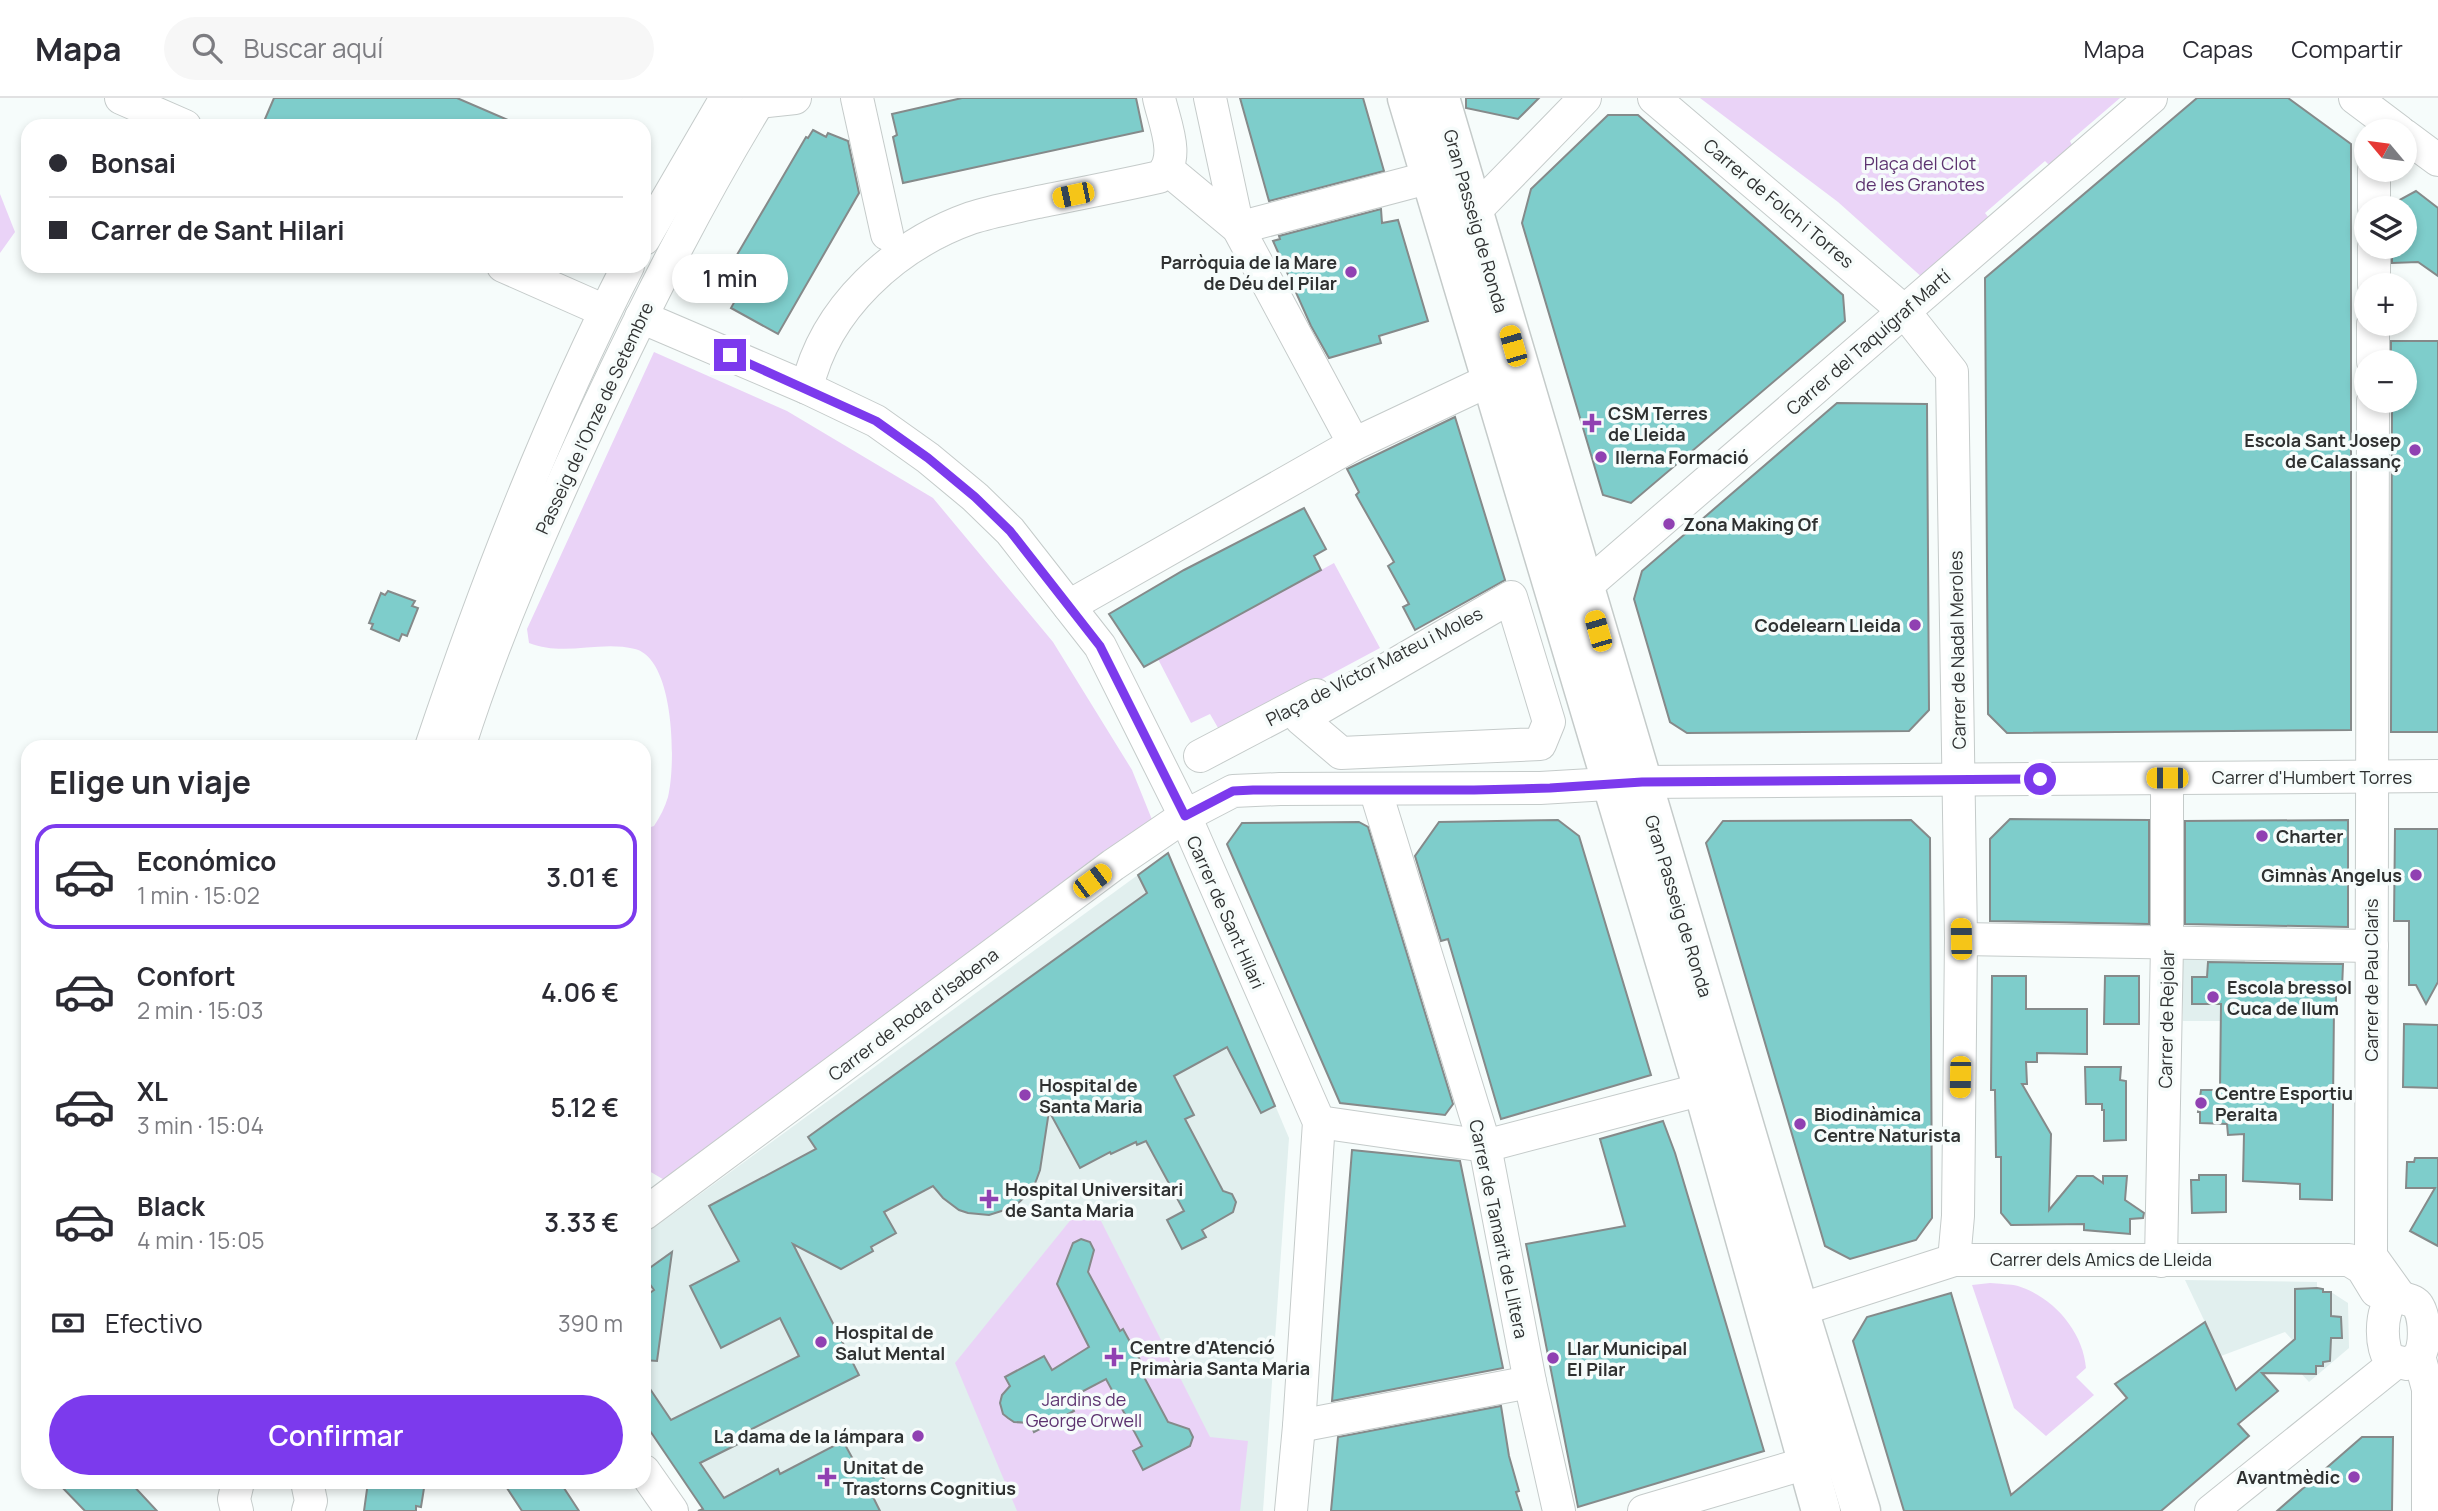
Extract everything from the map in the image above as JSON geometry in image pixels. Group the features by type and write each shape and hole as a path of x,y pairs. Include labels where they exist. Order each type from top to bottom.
{"main road":[{"name":"Gran Passeig de Ronda","path":"1406,98 1492,379 1568,583"},
{"name":"Gran Passeig de Ronda","path":"1440,98 1473,213 1568,583 1627,783 1799,1310 1861,1511"},
{"name":"Gran Passeig de Ronda","path":"1627,783 1703,1089 1821,1511"}],"street":[{"path":"121,98 169,119"},
{"path":"651,227 726,98"},
{"name":"Passeig de l'Onze de Setembre","path":"460,740 537,538 660,276 760,100 795,98"},
{"path":"857,98 887,234"},
{"path":"1159,98 1170,163 1238,228"},
{"path":"1210,98 1238,228 1354,444"},
{"path":"1473,213 1585,98"},
{"name":"Carrer de Folch i Torres","path":"1654,98 1903,310"},
{"name":"Carrer del Taquígraf Martí","path":"1568,583 1903,310 2151,98"},
{"path":"2417,145 2438,160"},
{"path":"807,388 817,352 832,325 862,289 917,243 971,218 1159,177 1170,163"},
{"path":"1238,228 1430,177"},
{"path":"519,273 605,311"},
{"name":"Passeig de l'Onze de Setembre","path":"434,740 463,654 541,454 624,273"},
{"name":"Carrer de Nadal Meroles","path":"1903,310 1952,372 1961,939 1958,1216 1954,1260"},
{"name":"Carrer de Sant Hilari","path":"641,317 807,388 876,421 928,458 975,497 1010,531 1100,646 1185,816 1319,1122 1291,1511"},
{"path":"1069,606 1354,444 1492,379"},
{"name":"Carrer de Pau Claris","path":"2373,413 2371,1256 2394,1303"},
{"name":"Plaça de Víctor Mateu i Moles","path":"1200,756 1422,639 1511,597 1568,583"},
{"path":"1511,597 1549,722 1540,744 1341,753 1301,719 1476,617 1511,597"},
{"name":"Carrer d'Humbert Torres","path":"1185,816 1233,791 1550,788 1627,783 2438,776"},
{"name":"Carrer de Rejolar","path":"2161,1261 2167,778"},
{"name":"Carrer de Tamarit de Llitera","path":"1376,789 1485,1146 1530,1382 1559,1511"},
{"name":"Carrer de Roda d'Isabena","path":"651,1209 1113,865 1185,816"},
{"path":"1961,939 2371,946"},
{"path":"1319,1122 1485,1146 1703,1089"},
{"name":"Carrer dels Amics de Lleida","path":"1799,1310 1954,1260 2349,1260 2362,1268 2394,1303"},
{"path":"2419,1341 2387,1357 2384,1351 2384,1317 2394,1303 2414,1302 2418,1306 2419,1341 2428,1389 2428,1511"},
{"path":"2211,1511 2419,1341"},
{"path":"1299,1426 1530,1382"},
{"path":"1644,1511 1807,1463"},
{"path":"651,1481 672,1511"},
{"path":"237,1489 234,1499 237,1511"}],"shaded area":[{"name":"Hospital Universitari de Santa Maria","path":"1168,853 1289,1138 1263,1511 704,1511 651,1432 651,1230"},
{"name":"Escola bressol Cuca de llum","path":"2183,957 2245,958 2243,1021 2183,1021"},
{"path":"2185,1280 2317,1282 2317,1289 2331,1292 2348,1303 2349,1348 2309,1382 2295,1367 2295,1343 2285,1332 2221,1356"}],"green space":[{"name":"Plaça del Clot de les Granotes","path":"1700,98 2120,98 2070,141 2072,145 2049,165 2045,161 1985,213 1996,227 1924,279 1838,202"},
{"path":"0,194 15,232 0,253"},
{"path":"654,352 787,411 933,498 1053,642 1132,770 1155,827 666,1181 651,1172 651,827 667,801 671,782 672,738 665,692 658,672 648,657 635,649 608,646 569,649 542,647 529,643 527,629"},
{"path":"1334,563 1380,648 1221,733 1210,714 1191,723 1158,659"},
{"name":"Jardins de George Orwell","path":"1077,1212 1099,1217 1210,1437 1248,1441 1240,1511 1017,1511 955,1363"},
{"path":"1990,1283 2018,1286 2043,1298 2064,1317 2084,1354 2086,1368 2076,1377 2094,1395 2046,1436 2014,1408 1972,1285"}],"building":[{"path":"274,98 457,98 506,119 265,119"},
{"path":"962,98 1136,98 1143,131 903,183 893,137 897,135 892,114"},
{"path":"1240,98 1363,98 1384,171 1269,201"},
{"path":"1466,98 1539,98 1518,119 1466,108"},
{"path":"2197,98 2288,98 2351,144 2351,730 2007,733 1988,714 1985,278"},
{"path":"1608,115 1638,115 1843,295 1845,321 1631,503 1603,495 1522,223 1531,189"},
{"path":"813,130 826,137 828,133 848,141 859,193 778,334 731,308 736,299 717,289 806,137 808,138"},
{"path":"2416,191 2438,208 2438,276 2418,262 2392,263 2392,259 2417,259 2417,196 2407,196"},
{"name":"Parròquia de la Mare de Déu del Pilar","path":"1381,209 1382,223 1398,220 1428,321 1379,336 1381,343 1329,358 1311,326 1273,241 1280,239 1279,236"},
{"path":"2391,341 2438,341 2438,732 2391,732 2392,413 2417,413 2417,350 2391,350"},
{"path":"1837,403 1927,404 1929,710 1909,731 1687,733 1670,722 1634,599 1642,571"},
{"path":"1455,417 1505,580 1415,630 1403,607 1409,604 1388,566 1394,562 1356,495 1359,492 1347,469"},
{"path":"1304,508 1326,549 1314,556 1321,570 1144,667 1109,614 1184,570"},
{"path":"388,591 415,601 412,606 418,608 407,636 402,634 399,641 371,629 373,624 369,623 381,593 385,595"},
{"path":"2010,819 2149,820 2149,924 1990,921 1990,839"},
{"path":"1558,820 1579,836 1651,1075 1501,1119 1448,939 1441,941 1415,856 1439,822"},
{"path":"1911,820 1930,838 1932,1218 1916,1240 1850,1259 1825,1246 1706,843 1723,821"},
{"path":"2348,820 2348,927 2185,924 2185,821"},
{"path":"1359,822 1368,827 1453,1104 1445,1115 1340,1103 1227,844 1242,823"},
{"name":"Gimnàs Angelus","path":"2395,829 2438,829 2438,982 2426,1004 2416,985 2409,985 2409,921 2394,921"},
{"name":"Hospital de Santa Maria","path":"1168,853 1275,1106 1261,1113 1227,1047 1174,1076 1194,1115 1185,1119 1223,1191 1232,1194 1236,1202 1233,1212 1202,1230 1206,1237 1182,1249 1167,1220 1184,1211 1146,1141 1137,1145 1136,1142 1111,1154 1110,1152 1080,1168 1049,1111 1036,1181 1032,1190 1014,1207 989,1215 968,1213 943,1198 933,1186 884,1212 896,1233 871,1247 873,1251 841,1269 793,1244 859,1375 742,1434 746,1440 700,1463 724,1498 778,1469 780,1474 843,1441 860,1472 873,1465 888,1484 885,1485 887,1489 873,1497 880,1511 698,1511 703,1509 651,1432 651,1390 671,1420 799,1356 780,1318 721,1348 690,1286 739,1261 709,1206 816,1149 808,1137 1147,893 1138,875"},
{"path":"2208,962 2343,964 2342,989 2336,989 2334,1007 2332,1200 2300,1199 2300,1184 2243,1181 2244,1134 2228,1135 2227,1124 2200,1123 2198,1112 2201,1090 2220,1090 2221,1004 2192,1004 2192,977 2207,977"},
{"path":"1992,976 2026,976 2026,1009 2087,1009 2087,1054 2037,1053 2037,1062 2026,1062 2027,1084 2022,1084 2051,1134 2049,1210 2077,1176 2093,1176 2103,1183 2103,1176 2127,1176 2125,1200 2144,1213 2143,1218 2130,1219 2130,1234 2084,1230 2084,1224 2011,1225 2001,1213 2001,1157 1996,1157 1995,1090 1991,1090"},
{"path":"2105,976 2139,976 2139,1024 2104,1024"},
{"path":"2404,1024 2438,1025 2438,1088 2403,1087"},
{"path":"2085,1067 2121,1067 2120,1080 2126,1081 2126,1140 2104,1141 2102,1104 2086,1104"},
{"path":"1663,1121 1675,1153 1764,1451 1578,1507 1526,1244 1625,1226 1600,1139"},
{"path":"1352,1150 1460,1161 1503,1368 1332,1401"},
{"path":"2415,1158 2438,1158 2438,1246 2410,1231 2435,1188 2406,1188 2407,1162 2414,1162"},
{"path":"2199,1175 2226,1175 2226,1212 2192,1213 2191,1180 2199,1180"},
{"name":"Centre d'Atenció Primària Santa Maria","path":"1081,1239 1090,1242 1094,1250 1088,1272 1120,1331 1123,1329 1140,1360 1136,1362 1168,1422 1189,1429 1193,1437 1190,1446 1143,1470 1133,1451 1142,1446 1106,1379 1068,1399 1074,1411 1034,1432 1030,1423 1014,1422 1003,1414 1000,1403 1002,1395 1010,1386 1005,1377 1044,1356 1052,1370 1089,1347 1057,1284 1073,1243"},
{"path":"672,1252 657,1361 651,1361 651,1292 654,1290 651,1286 651,1267"},
{"path":"2295,1289 2323,1289 2323,1292 2331,1292 2331,1316 2341,1317 2342,1338 2331,1338 2330,1361 2323,1362 2323,1366 2316,1366 2316,1374 2262,1373 2278,1391 2238,1424 2249,1436 2161,1511 1904,1511 1853,1341 1867,1317 1951,1293 2011,1495 2127,1398 2115,1384 2205,1322 2236,1390 2295,1339"},
{"path":"1501,1406 1509,1456 1519,1491 1516,1492 1522,1511 1331,1511 1338,1437"},
{"name":"Avantmèdic","path":"2362,1437 2393,1437 2392,1511 2277,1511"},
{"path":"64,1489 137,1489 157,1511 85,1511"},
{"path":"367,1489 424,1489 421,1507 416,1506 416,1511 364,1511"},
{"path":"508,1489 565,1489 579,1511 522,1511"}],"place":[{"name":"Parròquia de la Mare de Déu del Pilar","path":"1351,272"},
{"name":"CSM Terres de Lleida","path":"1592,423"},
{"name":"Escola Sant Josep de Calassanç","path":"2415,450"},
{"name":"Ilerna Formació","path":"1601,457"},
{"name":"Zona Making Of","path":"1669,524"},
{"name":"Codelearn Lleida","path":"1915,625"},
{"name":"Charter","path":"2262,836"},
{"name":"Gimnàs Angelus","path":"2416,875"},
{"name":"Escola bressol Cuca de llum","path":"2213,997"},
{"name":"Hospital de Santa Maria","path":"1025,1095"},
{"name":"Centre Esportiu Peralta","path":"2201,1103"},
{"name":"Biodinàmica Centre Naturista","path":"1800,1124"},
{"name":"Hospital Universitari de Santa Maria","path":"989,1199"},
{"name":"Hospital de Salut Mental","path":"821,1342"},
{"name":"Centre d'Atenció Primària Santa Maria","path":"1114,1357"},
{"name":"Llar Municipal El Pilar","path":"1553,1358"},
{"name":"La dama de la lámpara","path":"918,1436"},
{"name":"Unitat de Trastorns Cognitius","path":"827,1477"},
{"name":"Avantmèdic","path":"2354,1477"}],"route":[{"path":"730,355 876,421 928,458 975,497 1010,531 1100,646 1185,816 1233,791 1253,790 1474,790 1642,782 2040,779"}]}
